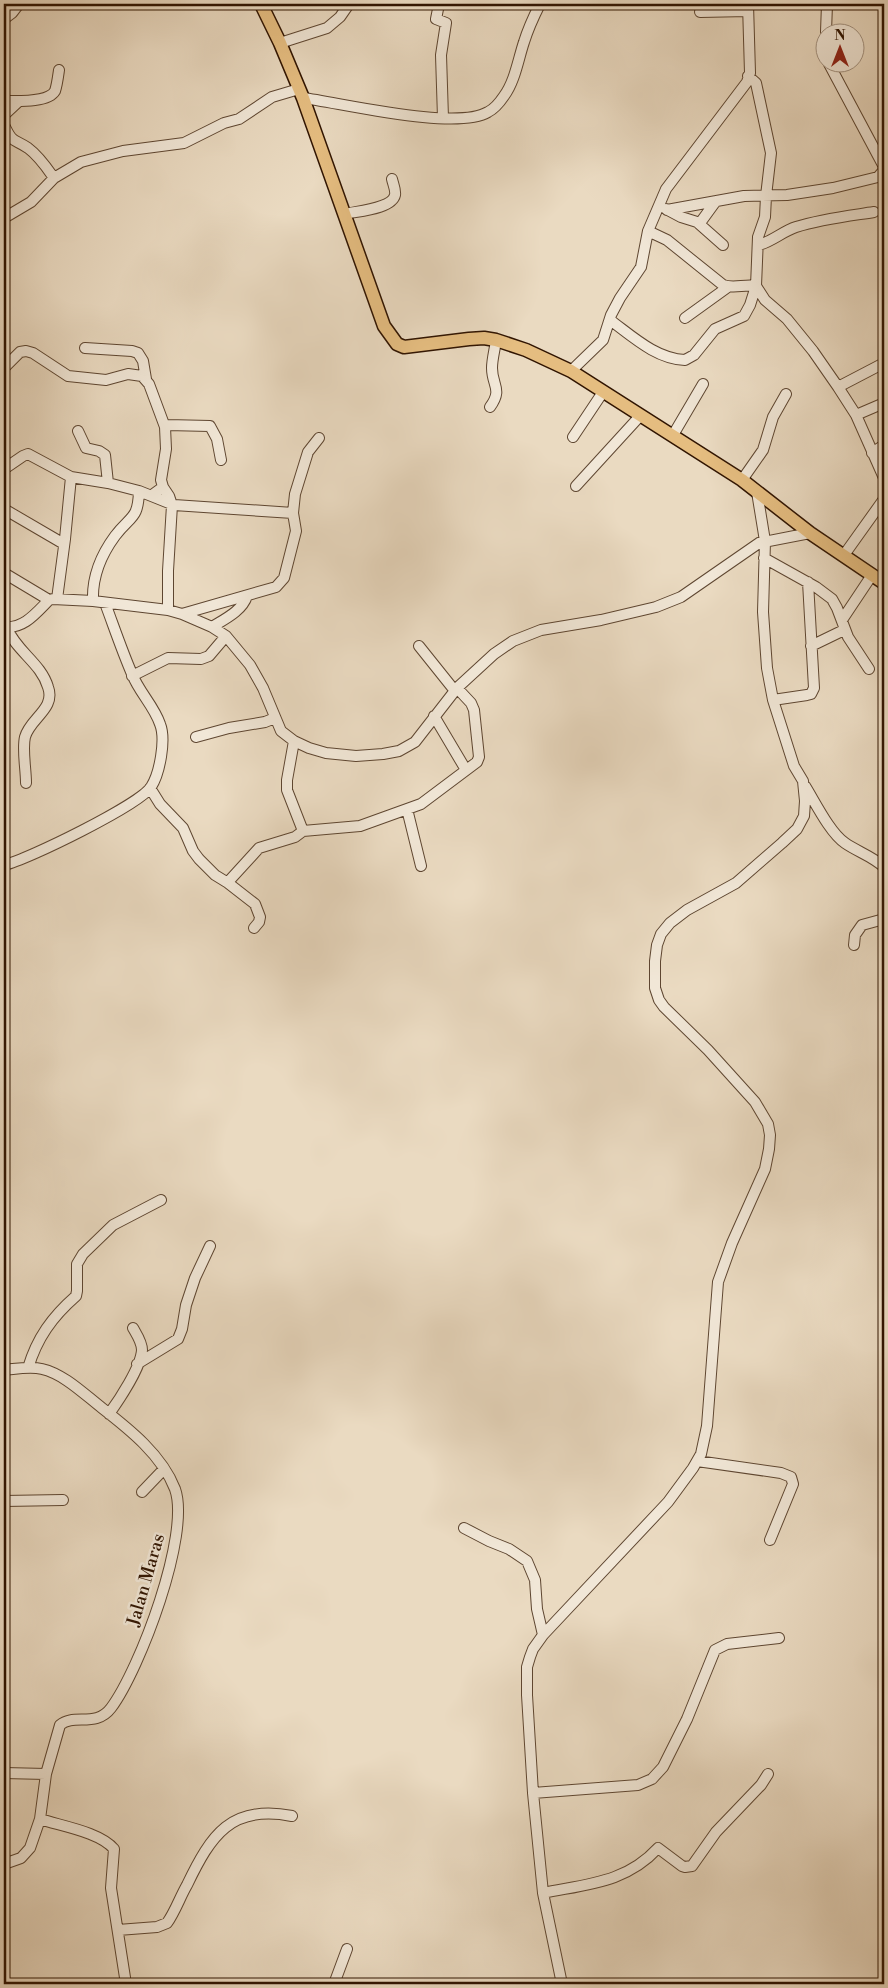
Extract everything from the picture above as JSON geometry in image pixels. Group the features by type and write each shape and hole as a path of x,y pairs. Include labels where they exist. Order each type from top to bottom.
{"main road":[{"path":"260,4 280,43 301,94 384,326 397,344 404,347 484,338 526,350 572,372 742,480 810,533 884,583"}],"street":[{"path":"4,19 19,4"},
{"path":"280,43 327,28 340,17 349,4"},
{"path":"438,4 436,19 446,23 442,55 443,118"},
{"path":"4,218 35,200 54,178 89,159 123,151 184,143 224,122 239,119 272,97 301,94 406,115 443,118 470,118 488,112 500,102 509,88 524,40 540,4"},
{"path":"826,22 827,4"},
{"path":"572,372 604,340 611,314 643,264 648,231 662,208 666,189 747,82 750,73 748,7 700,12"},
{"path":"4,101 32,101 50,96 55,91 59,70"},
{"path":"662,208 744,196 787,195 833,188 878,177 884,169 833,72"},
{"path":"610,320 646,346 672,358 685,360 694,355 715,329 744,316 756,286 758,245 765,217 771,150 756,83 748,76"},
{"path":"4,115 19,101"},
{"path":"4,125 11,139 28,148 54,178"},
{"path":"345,214 377,208 389,202 395,194 392,180"},
{"path":"700,224 716,201"},
{"path":"662,208 700,224 723,245"},
{"path":"758,245 765,244 779,233 795,227 874,212"},
{"path":"648,231 668,240 728,287"},
{"path":"685,318 728,287 756,286"},
{"path":"756,286 765,300 787,319 813,351 838,387 856,415 884,478"},
{"path":"490,406 497,397 498,391 492,371 496,340"},
{"path":"85,348 138,353 143,360 146,379 165,427 166,448 161,480 172,505 168,610"},
{"path":"4,368 20,352 26,351 33,353 68,376 106,380 128,374 137,374 146,379"},
{"path":"838,387 884,363"},
{"path":"673,435 703,384"},
{"path":"573,437 603,392"},
{"path":"742,480 763,450 773,417 786,394"},
{"path":"856,415 884,403"},
{"path":"576,486 640,416"},
{"path":"165,427 170,424 210,426 217,439 221,460"},
{"path":"78,431 86,448 99,450 105,455 108,482"},
{"path":"182,614 276,587 284,578 296,531 293,513 295,494 308,452 319,438"},
{"path":"872,453 884,445"},
{"path":"4,469 28,454 71,477 108,482 152,495 172,505 293,513"},
{"path":"26,783 25,736 48,704 50,693 44,678 13,641 6,627 20,626 53,599 64,544 71,477"},
{"path":"152,495 163,487"},
{"path":"92,600 94,576 113,539 137,512 139,491"},
{"path":"757,492 765,541 763,612 767,668 773,700 794,766 833,830 843,842 870,856 884,867"},
{"path":"844,555 884,499"},
{"path":"4,509 64,544"},
{"path":"4,572 53,599 92,600 168,610 212,627 226,636 250,665 263,688 281,731 294,741 309,748 326,753 356,756 383,754 407,748 414,742 456,689 494,654 513,641 541,630 601,620 656,607 681,596 708,580 750,548 765,541 810,533"},
{"path":"764,558 808,582 832,599 843,625 869,669"},
{"path":"811,646 843,625 872,576"},
{"path":"773,700 807,696 813,691 808,582"},
{"path":"212,627 239,609 246,596"},
{"path":"4,865 102,821 150,788 163,744 162,733 158,720 132,676 105,603"},
{"path":"132,676 168,658 201,658 209,656 226,636"},
{"path":"228,882 259,848 295,837 303,831 360,826 407,809 426,801 477,762 479,757 474,710 471,703 456,689 419,646"},
{"path":"434,716 466,770"},
{"path":"196,737 275,718"},
{"path":"294,741 287,790 303,831"},
{"path":"562,1984 543,1893 533,1793 527,1667 533,1649 543,1635 664,1507 697,1461 705,1440 707,1426 718,1282 743,1215 765,1169 770,1149 770,1135 764,1116 755,1102 659,1000 655,988 657,945 661,934 670,923 687,910 736,883 797,829 804,816 803,781"},
{"path":"150,788 160,804 183,828 199,860 255,904 260,917 259,922 254,928"},
{"path":"407,809 421,866"},
{"path":"854,945 855,935 862,925 884,919"},
{"path":"28,1368 34,1348 45,1329 54,1316 76,1296 77,1264 83,1254 113,1225 162,1200"},
{"path":"137,1364 178,1339 195,1278 210,1246"},
{"path":"110,1414 124,1391 137,1364 142,1348 133,1328"},
{"name":"Jalan Maras","path":"4,1370 40,1368 61,1377 110,1414 146,1447 164,1469 172,1483 178,1501 176,1538 167,1577 144,1644 108,1712 94,1720 67,1721 60,1725 46,1774 40,1819 26,1854 21,1858 4,1864"},
{"path":"697,1461 791,1477 793,1484 770,1540"},
{"path":"142,1492 164,1469"},
{"path":"4,1501 63,1500"},
{"path":"464,1528 509,1549 527,1561 534,1580 537,1609 543,1635"},
{"path":"533,1793 638,1785 652,1779 663,1766 683,1727 716,1650 727,1644 779,1638"},
{"path":"4,1773 46,1774"},
{"path":"543,1893 624,1875 636,1868 658,1848 682,1866 692,1866 716,1832 761,1785 768,1774"},
{"path":"118,1930 157,1927 167,1923 209,1846 221,1830 236,1819 257,1813 275,1813 292,1816"},
{"path":"40,1819 91,1834 108,1842 114,1849 112,1888 126,1984"},
{"path":"334,1984 347,1949"}]}
